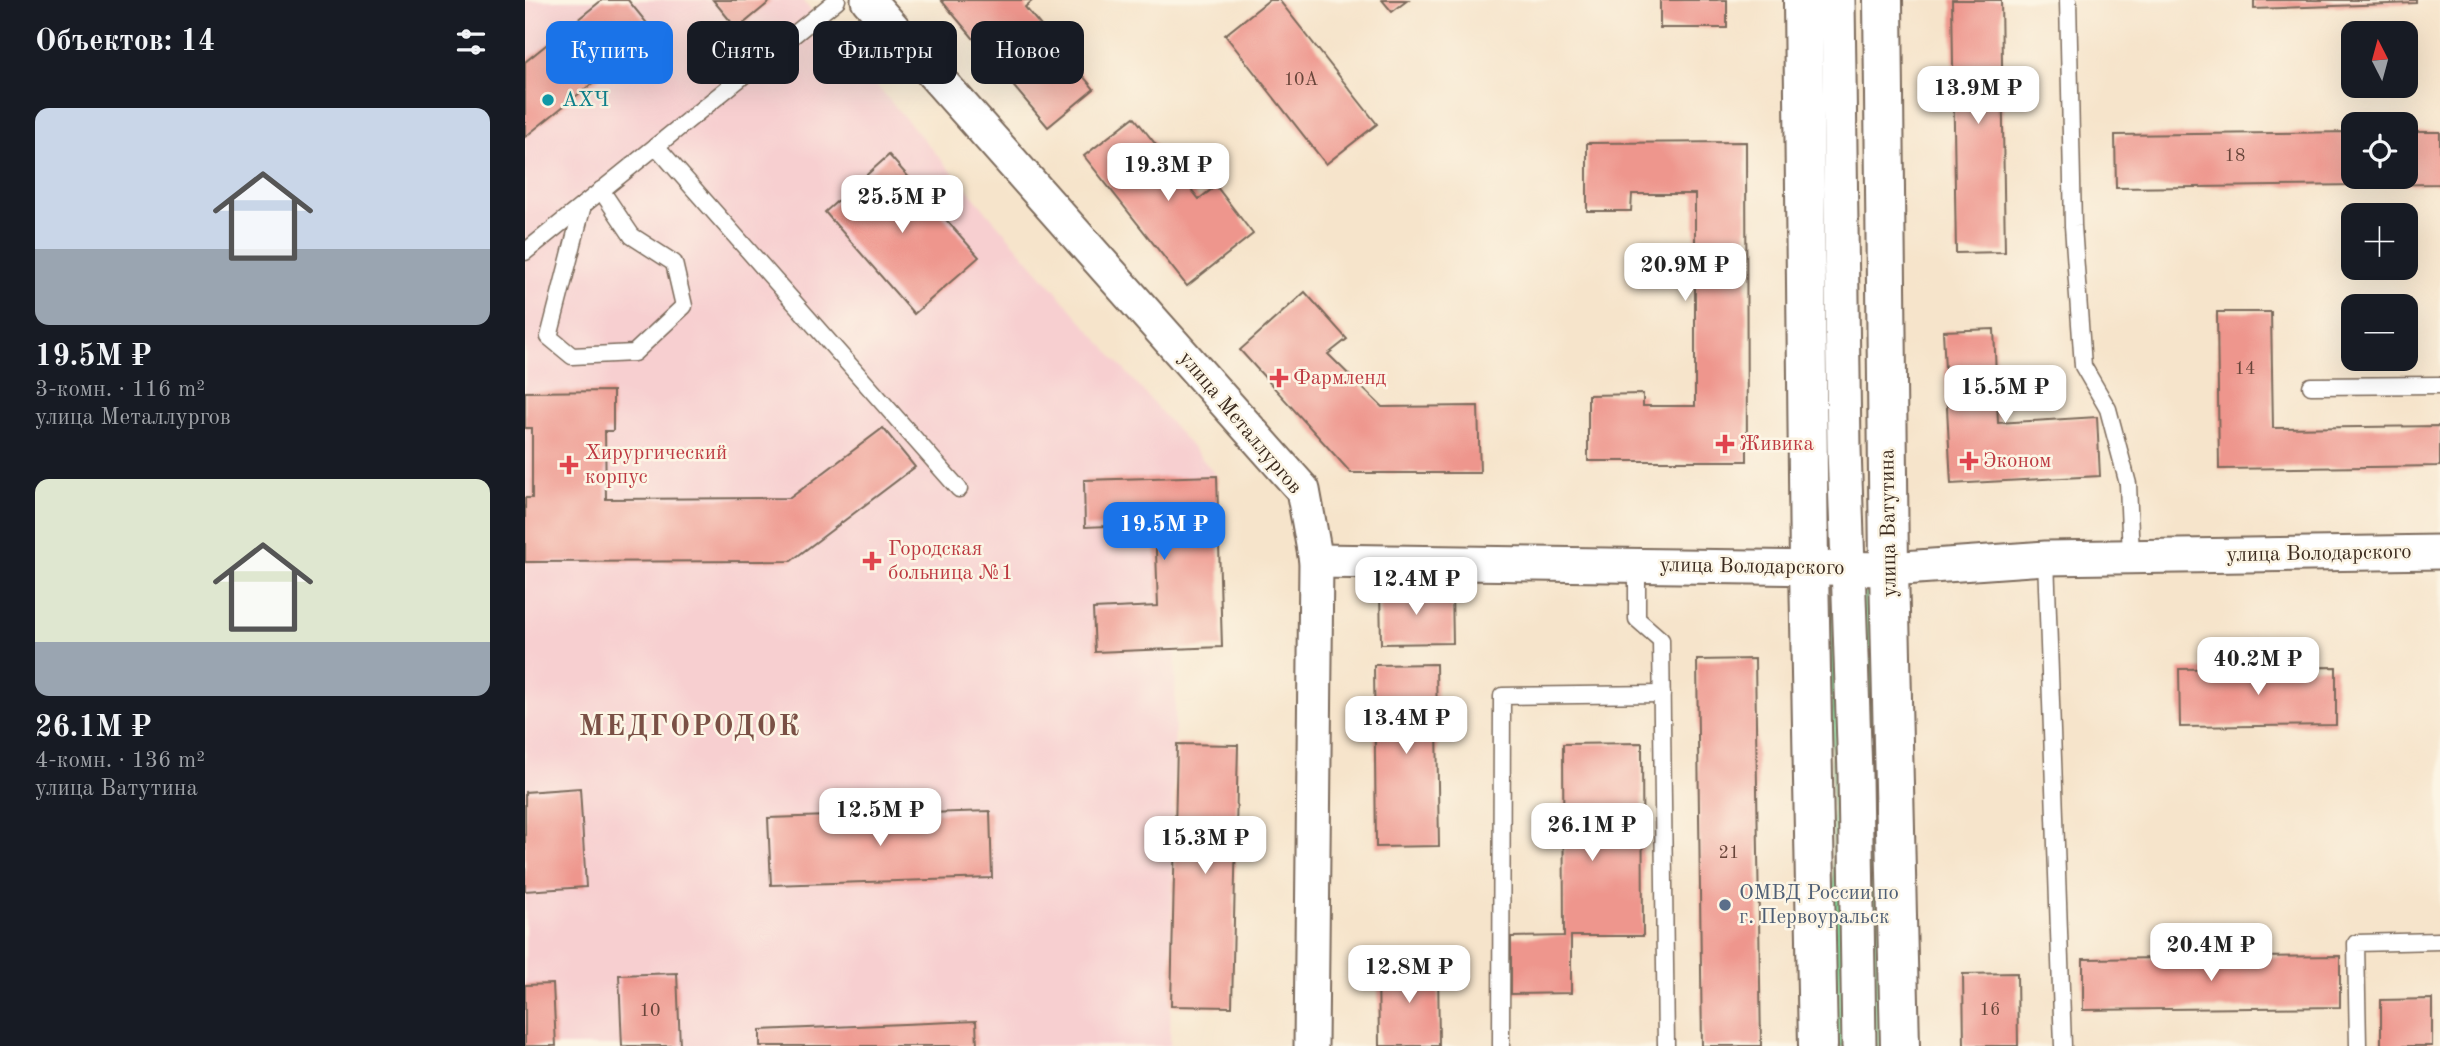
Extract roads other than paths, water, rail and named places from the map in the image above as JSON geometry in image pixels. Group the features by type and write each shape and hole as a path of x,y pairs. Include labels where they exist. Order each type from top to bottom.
{"street":[{"name":"улица Металлургов","path":"868,0 1303,490 1316,561 1311,1046"},
{"path":"1803,0 1809,567 1818,1046"},
{"path":"1838,0 1844,448 1855,774 1859,1046"},
{"name":"улица Ватутина","path":"1883,0 1889,569 1900,1046"},
{"name":"улица Володарского","path":"1316,561 1889,569 2046,558 2440,552"}],"lane":[{"path":"525,252 837,0"},
{"path":"2068,0 2073,226 2083,366 2108,408 2128,484 2131,556"},
{"path":"656,146 958,489"},
{"path":"583,205 549,337 572,356 634,353 684,306 674,263 632,236 601,191"},
{"path":"2311,386 2440,385"},
{"path":"2046,558 2063,1046"},
{"path":"1637,565 1637,619 1661,639 1666,1046"},
{"path":"1501,1046 1502,696 1662,694"},
{"path":"2358,1046 2356,943 2440,941"}],"place":[{"name":"АХЧ","path":"548,100"},
{"name":"Фармленд","path":"1279,378"},
{"name":"Живика","path":"1725,444"},
{"name":"Эконом","path":"1969,461"},
{"name":"Хирургический корпус","path":"569,465"},
{"name":"Городская больница №1","path":"872,561"},
{"name":"ОМВД России по г. Первоуральск","path":"1725,905"}],"district":[{"name":"МЕДГОРОДОК","path":"690,728"}]}
